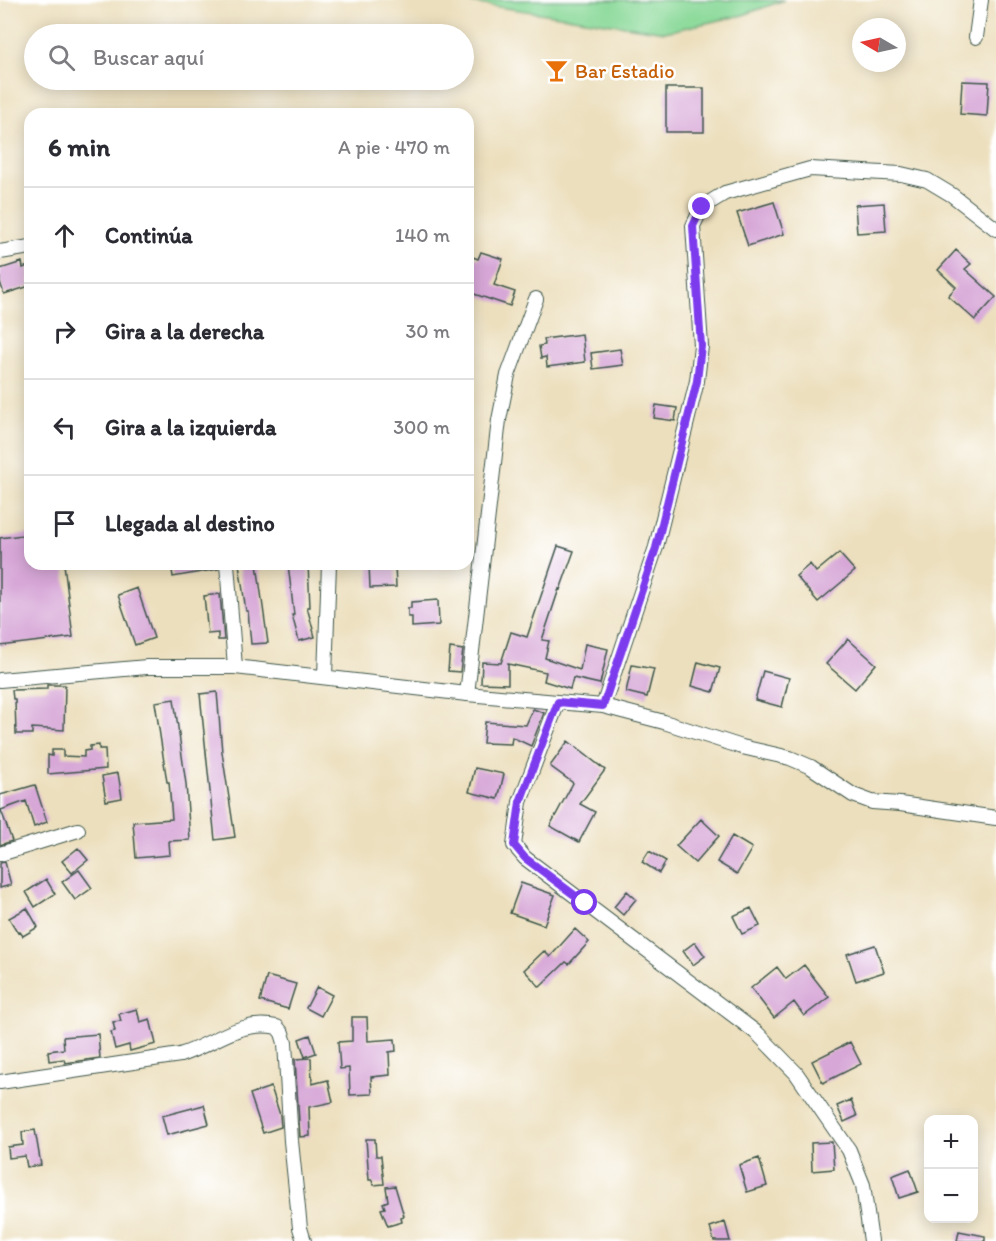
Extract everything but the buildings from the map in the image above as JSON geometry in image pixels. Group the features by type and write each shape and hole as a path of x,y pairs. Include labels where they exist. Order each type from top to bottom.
{"street":[{"path":"976,37 981,0"},
{"path":"603,706 656,548 697,381 701,346 693,226 702,207 725,193 810,169 901,174 927,180 952,195 996,229"},
{"path":"0,252 24,248"},
{"path":"467,693 499,420 508,375 536,299"},
{"path":"228,570 236,667"},
{"path":"326,676 329,570"},
{"path":"0,680 147,667 236,667 603,706 664,722 742,747 790,758 811,767 853,795 872,802 996,818"},
{"path":"558,702 520,802 514,845 525,858 757,1033 796,1073 849,1150 863,1185 871,1241"},
{"path":"0,854 78,830"},
{"path":"0,1082 180,1055 203,1047 238,1028 256,1024 277,1027 285,1043 291,1141 300,1228 304,1241"}],"green space":[{"path":"453,0 784,0 743,15 665,32"}],"place":[{"name":"Bar Estadio","path":"557,71"}],"route":[{"path":"585,903 525,858 514,845 516,825 520,802 558,702 603,706 656,548 697,381 701,346 693,226 702,207"}]}
